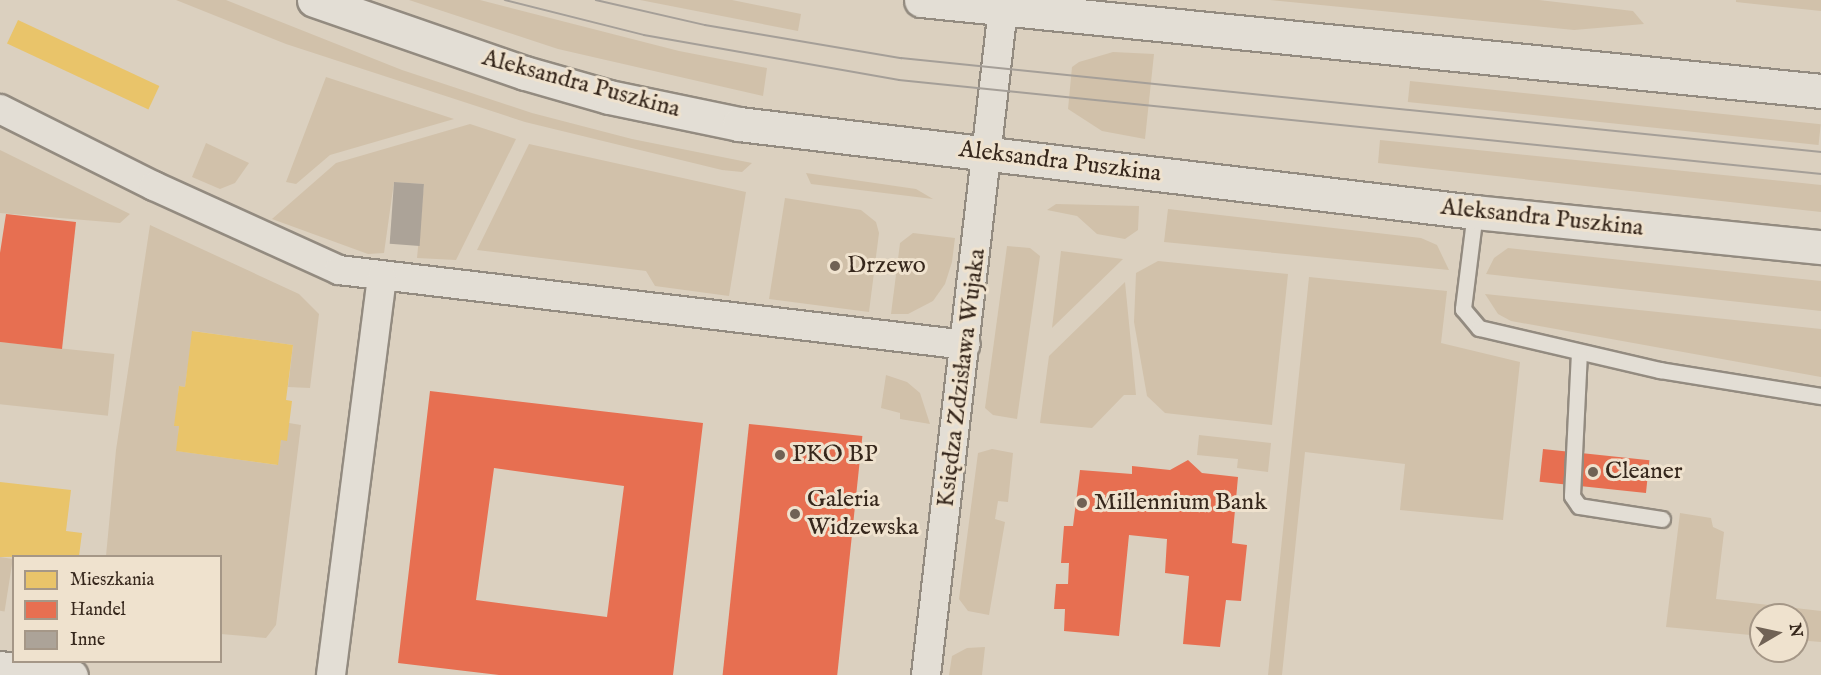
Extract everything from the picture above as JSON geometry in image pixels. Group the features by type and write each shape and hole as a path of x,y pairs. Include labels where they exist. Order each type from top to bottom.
{"main road":[{"name":"Aleksandra Puszkina","path":"314,0 525,73 609,97 748,125 1475,212 1821,247"},
{"path":"921,0 1004,4 1821,91"}],"street":[{"name":"Księdza Zdzisława Wujaka","path":"926,675 989,153 1004,4"},
{"path":"0,109 154,186 323,264 382,277 966,345"},
{"path":"331,675 382,277"},
{"path":"0,666 73,675"}],"lane":[{"path":"1475,212 1464,278 1463,309 1469,320 1479,328 1660,370 1821,396"},
{"path":"1579,352 1572,496 1579,506 1662,519"}],"shaded area":[{"path":"176,0 226,0 402,70 532,113 632,139 752,163 742,172 722,170 525,122 286,44"},
{"path":"409,0 480,0 679,51 767,68 763,96 558,49"},
{"path":"640,0 732,0 801,14 798,31"},
{"path":"1270,0 1539,0 1633,11 1644,24 1574,30"},
{"path":"1736,0 1821,0 1821,11 1736,2"},
{"path":"1113,52 1154,54 1145,139 1102,131 1068,109 1072,67 1079,62"},
{"path":"326,77 454,119 330,155 296,184 286,182"},
{"path":"1410,81 1821,124 1819,145 1408,102"},
{"path":"470,124 516,139 456,260 417,258 424,184 394,182 384,253 368,254 272,219 336,163"},
{"path":"1380,140 1821,185 1821,212 1378,163"},
{"path":"206,143 249,163 235,183 220,189 192,177"},
{"path":"529,144 746,192 729,296 655,286 646,271 477,250"},
{"path":"0,150 130,214 120,223 0,213"},
{"path":"806,173 916,189 933,199 811,184"},
{"path":"785,198 861,210 876,222 879,233 869,312 769,299"},
{"path":"1056,204 1139,206 1138,230 1125,239 1097,234 1077,216 1047,210"},
{"path":"1168,209 1421,238 1437,245 1449,270 1164,242"},
{"path":"150,225 299,294 319,314 310,388 288,387 293,345 193,331 185,387 179,386 175,426 179,426 177,451 277,465 281,440 289,423 301,425 276,625 266,638 222,634 222,555 106,555 116,450"},
{"path":"913,233 955,238 952,262 945,284 933,301 908,314 891,314 900,243"},
{"path":"1007,246 1030,248 1040,256 1017,419 993,415 985,408"},
{"path":"1508,248 1821,281 1821,311 1486,274 1494,258"},
{"path":"1061,251 1123,259 1052,328"},
{"path":"1158,261 1288,274 1272,425 1165,413 1147,396 1134,322 1136,273"},
{"path":"1309,277 1447,291 1441,343 1520,362 1503,520 1400,510 1405,464 1305,452 1282,675 1268,675"},
{"path":"1125,282 1136,395 1124,395 1092,428 1040,423 1049,356"},
{"path":"1485,294 1821,329 1821,377 1511,321 1498,314"},
{"path":"0,342 114,354 108,416 0,404"},
{"path":"886,375 907,382 920,393 930,424 900,419 900,413 881,408"},
{"path":"1199,435 1271,443 1268,472 1237,468 1238,459 1197,455"},
{"path":"992,449 1013,453 1008,502 998,501 995,519 1005,522 989,615 968,611 959,599 978,453"},
{"path":"1680,513 1711,518 1713,527 1724,532 1716,599 1751,603 1749,603 1749,635 1666,627"},
{"path":"0,557 12,559 5,611 0,611"},
{"path":"1809,610 1821,611 1821,642 1809,641"},
{"path":"985,647 982,675 949,675 952,656 967,648"}],"building: Mieszkania":[{"path":"18,20 159,86 148,109 7,44"},
{"path":"192,331 293,345 286,400 292,401 287,441 281,440 278,465 176,451 179,426 174,426 179,386 185,387"},
{"path":"0,482 71,490 66,531 82,533 79,555 0,557"}],"building: Handel":[{"path":"6,214 76,222 62,349 0,342 0,253"},
{"path":"430,391 703,423 673,675 499,675 398,663","holes":["494,468 624,486 607,617 476,600"]},
{"name":"Galeria Widzewska","path":"749,424 862,436 837,675 723,675"},
{"name":"Cleaner","path":"1543,449 1649,460 1646,493 1540,482"},
{"path":"1188,460 1202,473 1238,477 1232,543 1247,545 1241,601 1226,600 1220,647 1183,644 1189,576 1165,573 1167,539 1129,535 1119,636 1064,631 1065,609 1054,609 1056,584 1068,584 1069,563 1061,563 1064,526 1073,526 1080,470 1132,474 1132,466 1170,470"}],"building: Inne":[{"path":"394,182 424,184 420,246 390,244"}],"tram line":[{"path":"505,0 644,35 899,80 1821,174"},
{"path":"596,0 705,25 901,58 1821,152"}],"place":[{"name":"Drzewo","path":"835,266"},
{"name":"PKO BP","path":"780,455"},
{"name":"Cleaner","path":"1593,472"},
{"name":"Millennium Bank","path":"1082,503"},
{"name":"Galeria Widzewska","path":"795,514"}]}
